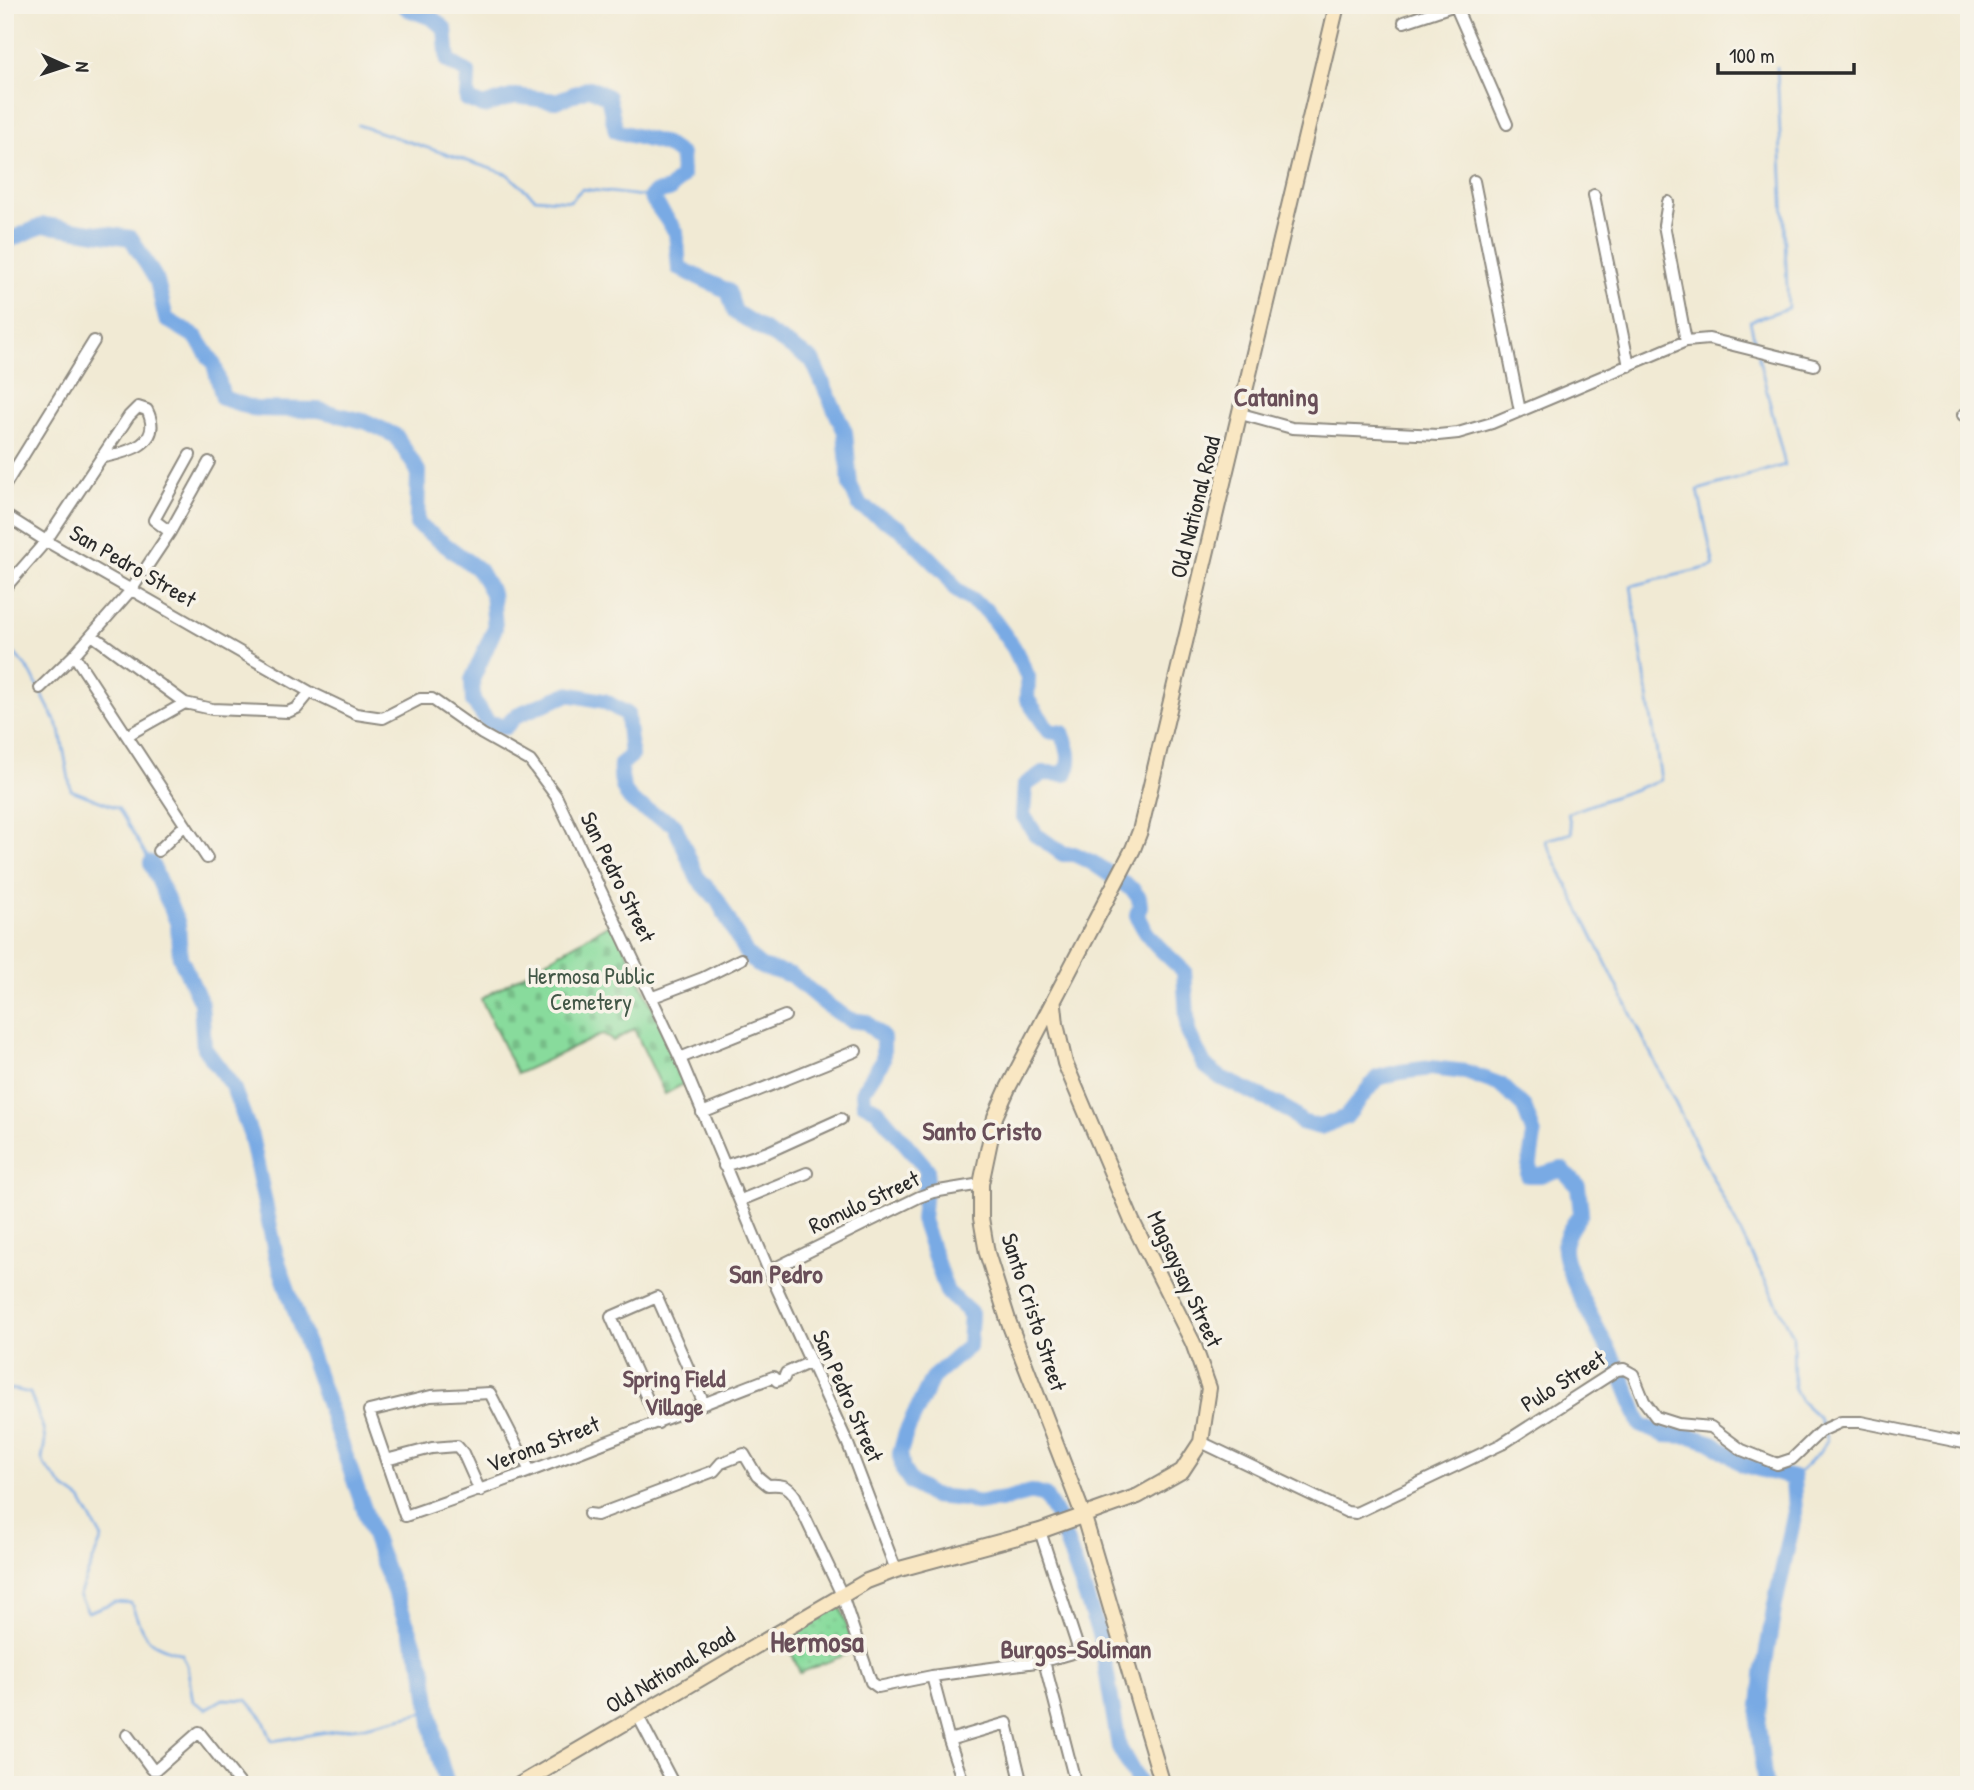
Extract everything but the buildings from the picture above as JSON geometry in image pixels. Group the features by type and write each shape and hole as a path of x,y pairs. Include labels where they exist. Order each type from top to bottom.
{"main road":[{"name":"Old National Road","path":"1054,1003 1133,849 1147,805 1337,5"},
{"name":"Santo Cristo Street","path":"1054,1003 995,1117 981,1184 981,1218 987,1253 1009,1323 1084,1517 1163,1785"},
{"name":"Magsaysay Street","path":"1054,1003 1065,1063 1132,1221 1193,1343 1209,1388 1201,1442 1182,1471 1138,1496 1084,1517"},
{"name":"Old National Road","path":"519,1785 867,1581 896,1570 1084,1517"}],"street":[{"path":"1404,22 1455,5 1507,124"},
{"path":"1474,181 1520,411"},
{"path":"1594,195 1629,366"},
{"path":"1668,202 1664,225 1686,341"},
{"path":"1241,414 1292,428 1437,435 1472,430 1686,341 1709,339 1814,365"},
{"path":"5,485 94,341"},
{"path":"5,588 46,541 135,409 141,407 147,410 151,423 150,433 144,443 134,449 103,457"},
{"path":"170,532 154,520 190,454"},
{"path":"40,688 74,655 132,589 170,532 209,462"},
{"name":"San Pedro Street","path":"5,514 46,541 310,692 356,714 376,719 390,716 420,699 432,699 482,734 530,761 556,796 653,997 769,1271 848,1444 896,1570"},
{"path":"92,635 185,703 222,710 288,712 297,708 310,692"},
{"path":"74,655 207,858"},
{"path":"128,735 185,703"},
{"path":"158,851 186,825"},
{"path":"653,997 703,978 741,959"},
{"path":"680,1058 785,1016"},
{"path":"702,1112 856,1051"},
{"path":"724,1166 768,1152 841,1119"},
{"path":"741,1200 807,1173"},
{"name":"Romulo Street","path":"769,1271 919,1197 981,1184"},
{"path":"658,1423 611,1317 657,1297 704,1404"},
{"name":"Verona Street","path":"386,1460 405,1516 480,1491 773,1377 777,1381 784,1378 786,1373 811,1362"},
{"name":"Pulo Street","path":"1201,1442 1347,1512 1356,1513 1502,1444 1621,1369 1626,1369 1633,1374 1644,1401 1656,1417 1678,1424 1712,1427 1742,1450 1777,1464 1792,1459 1826,1428 1861,1422 1969,1444"},
{"path":"480,1491 463,1453 457,1446 432,1448 386,1460 369,1411 431,1396 490,1393 530,1471"},
{"path":"589,1514 597,1515 714,1471 721,1462 744,1454 757,1476 768,1485 780,1484 790,1489 842,1595 871,1682 880,1687 932,1676 1044,1661 1079,1651 1052,1527"},
{"path":"1044,1661 1076,1785"},
{"path":"932,1676 964,1785"},
{"path":"638,1716 674,1785"},
{"path":"949,1740 1007,1723 1022,1785"},
{"path":"127,1735 152,1769 157,1769 199,1731 241,1785"}],"green space":[{"name":"Hermosa Public Cemetery","path":"613,922 687,1082 665,1094 634,1029 613,1041 603,1034 517,1074 481,999"},
{"path":"840,1605 855,1651 800,1673 784,1635"}],"waterway":[{"path":"404,5 432,18 445,29 448,61 468,73 467,99 483,106 515,96 556,101 590,88 608,97 616,131 665,144 681,155 682,176 669,190 655,193 651,197 676,232 679,268 728,291 735,312 812,360 845,432 850,485 860,506 901,529 946,574 956,590 987,611 1014,648 1028,677 1027,699 1049,731 1062,733 1069,759 1065,774 1043,773 1025,785 1023,815 1036,835 1063,854 1074,854 1093,863 1133,890 1139,898 1137,915 1141,924 1157,946 1184,971 1188,1032 1204,1065 1221,1078 1291,1112 1301,1122 1320,1127 1346,1117 1377,1078 1400,1072 1431,1068 1466,1072 1501,1085 1524,1107 1534,1135 1528,1175 1562,1169 1578,1186 1581,1213 1566,1238 1565,1258 1577,1289 1617,1366"},
{"path":"1756,347 1750,321 1788,308 1777,67"},
{"path":"358,125 507,174 535,198 570,201 582,189 651,197"},
{"path":"5,242 44,225 131,238 157,281 166,319 196,337 214,364 223,398 255,409 319,410 367,422 396,436 418,471 417,524 479,570 492,593 495,628 472,680 473,701 488,722 505,727 517,715 568,694 604,701 627,714 631,756 621,764 621,778 628,797 642,808 674,824 697,877 717,899 747,955 761,967 791,975 827,1005 850,1020 866,1022 883,1038 883,1060 863,1091 864,1103 877,1110 927,1169 922,1220 947,1292 971,1314 969,1346 932,1378 906,1433 900,1453 903,1470 911,1482 932,1496 966,1499 976,1503 1031,1492 1045,1496 1058,1518 1101,1639 1119,1747 1140,1785"},
{"path":"1758,355 1785,465 1698,490 1714,566 1631,586 1661,780 1568,813 1572,833 1545,840 1793,1335 1794,1387 1801,1401 1819,1418 1822,1426"},
{"path":"5,642 31,673 38,687"},
{"path":"41,693 60,730 71,790 118,808 151,863"},
{"path":"151,863 178,924 180,957 201,1003 204,1048 233,1087 251,1136 276,1256 379,1552 424,1668 435,1743 447,1785"},
{"path":"1621,1374 1641,1425 1665,1435 1691,1436 1713,1443 1744,1465 1793,1478 1795,1512 1774,1609 1758,1726 1765,1785"},
{"path":"5,1392 12,1389 30,1393 43,1428 45,1441 42,1459 45,1466 64,1488 81,1500 102,1538 79,1595 88,1612 115,1602 131,1603 147,1638 159,1646 182,1654 187,1665 193,1701 206,1709 223,1699 247,1700 263,1719 272,1741 365,1726 430,1711"},
{"path":"1793,1478 1819,1453 1827,1440 1824,1432"}],"district":[{"name":"Cataning","path":"1276,397"},
{"name":"Santo Cristo","path":"982,1131"},
{"name":"San Pedro","path":"776,1274"},
{"name":"Spring Field Village","path":"674,1393"},
{"name":"Hermosa","path":"817,1642"},
{"name":"Burgos-Soliman","path":"1076,1649"}]}
